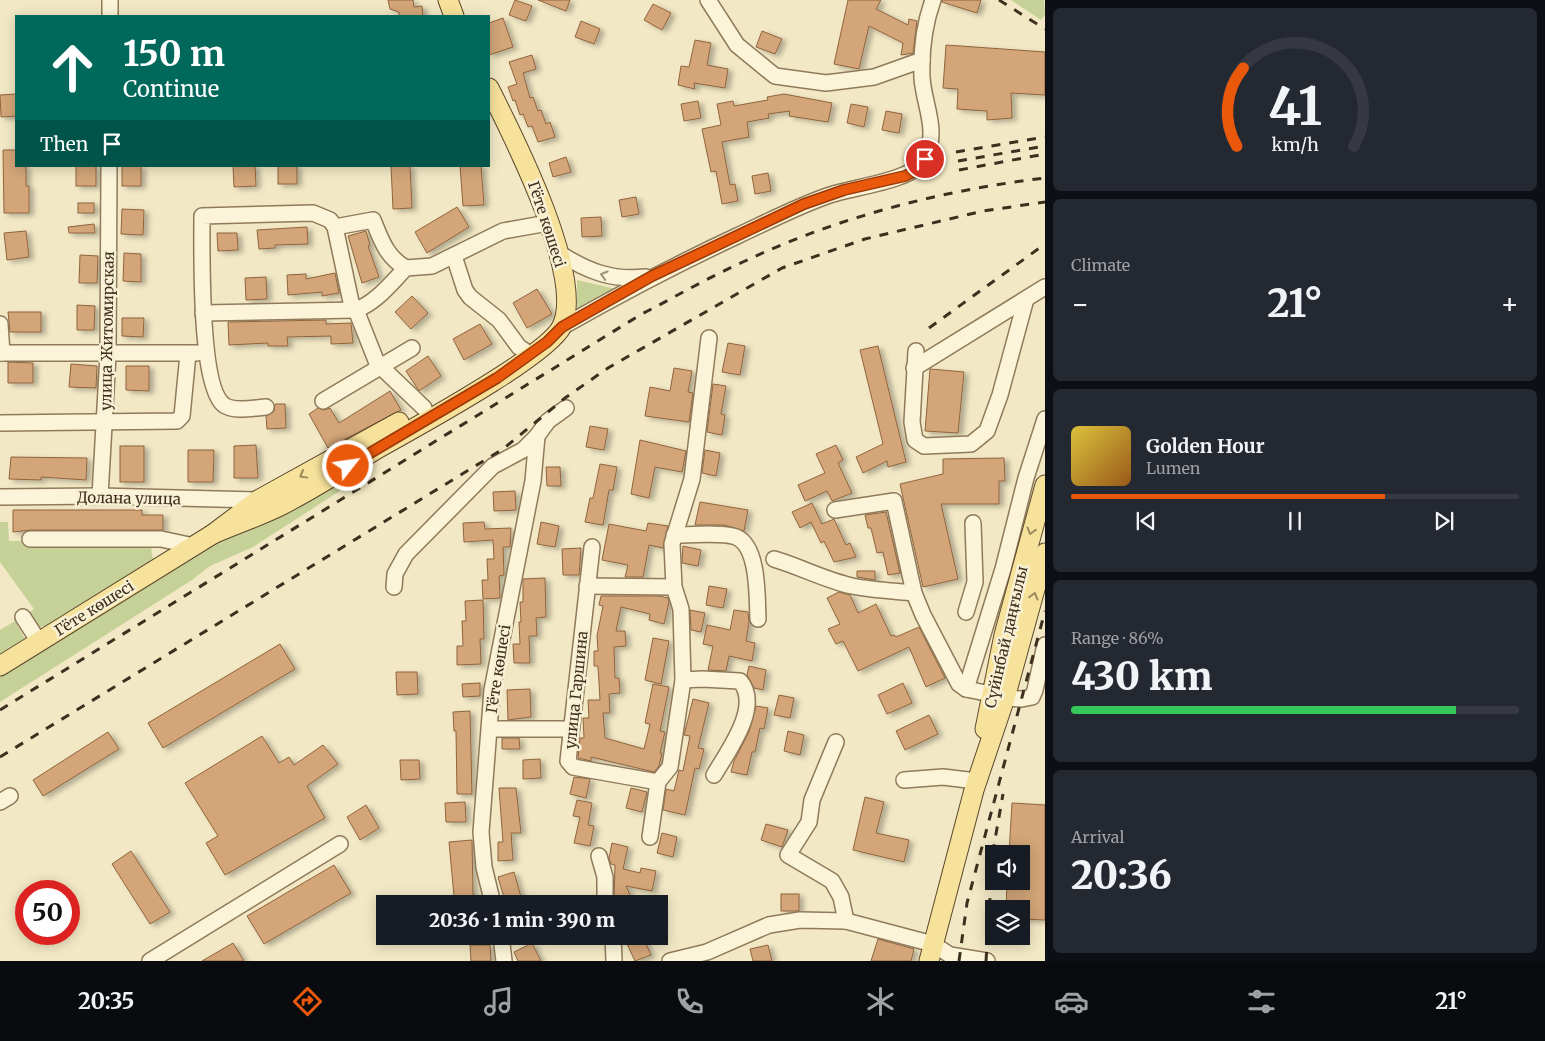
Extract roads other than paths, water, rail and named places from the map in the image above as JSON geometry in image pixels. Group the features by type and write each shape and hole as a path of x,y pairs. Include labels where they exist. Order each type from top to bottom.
{"main road":[{"name":"Гёте көшесі","path":"213,534 282,505 497,378 531,355 562,327 565,311 566,284 559,253 528,166 490,90"},
{"name":"Гёте көшесі","path":"0,666 213,534 258,500 493,370 531,355"},
{"name":"Сүйінбай даңғылы","path":"931,953 1013,638 1045,485"},
{"name":"Сүйінбай даңғылы","path":"1013,638 1045,553"}],"street":[{"path":"110,0 110,15"},
{"path":"708,0 737,45 775,76 826,83 874,77 922,60"},
{"path":"562,327 652,276 804,204 844,190 905,176 917,170 925,159 931,128 930,112 922,81 922,43 933,0"},
{"name":"улица Житомирская","path":"100,496 108,355 109,167"},
{"path":"266,407 236,408 224,406 218,398 206,353 203,313 202,216 313,213 330,220 335,227 351,302 377,363 424,408"},
{"path":"335,227 373,220 389,254 396,263 406,268 432,266 503,231 548,223"},
{"path":"559,253 582,268 609,277 630,279 652,276"},
{"path":"454,256 465,290 470,297 499,320 519,347 531,355"},
{"path":"203,313 356,310 366,306 376,298 406,268"},
{"path":"914,368 1045,287"},
{"path":"916,351 912,422 916,440 924,446 971,444 987,431 1000,395 1026,299"},
{"path":"0,324 1,353 108,355 206,353"},
{"path":"650,838 658,782 670,767 682,680 681,609 674,587 672,544 692,479 710,338"},
{"path":"323,401 412,348"},
{"path":"0,423 179,420 182,416 188,354"},
{"path":"394,587 395,574 406,554 493,466 523,450 538,436 548,421 566,408"},
{"path":"966,689 1003,569 1026,478 1045,419"},
{"name":"Гёте көшесі","path":"491,895 484,867 481,832 492,690 533,481 538,436"},
{"name":"Долана улица","path":"0,497 100,496 258,500"},
{"path":"835,510 894,501 914,593 923,615 959,684 966,689 1022,699 1032,696 1045,645"},
{"path":"966,612 975,582 974,523"},
{"path":"674,535 736,537 744,543 750,552 756,579 758,619"},
{"path":"30,539 161,539 194,546"},
{"name":"улица Гаршина","path":"592,547 568,761 572,766 658,782"},
{"path":"774,559 795,565 825,578 854,586 914,593"},
{"path":"976,567 1003,569"},
{"path":"587,586 674,587"},
{"path":"23,616 39,642"},
{"path":"682,680 702,679 740,682 746,689 748,700 741,727 714,775"},
{"path":"490,729 571,729"},
{"path":"836,742 812,800 809,822 788,855 832,881 841,897 846,921"},
{"path":"904,780 943,777 975,786"},
{"path":"155,960 340,844"},
{"path":"600,856 605,877 605,895"},
{"path":"670,961 707,952 769,925 800,920 846,921 931,953 987,961"},
{"path":"502,945 504,961"},
{"path":"613,945 614,961"}],"railway":[{"path":"999,0 1045,29"},
{"path":"956,152 1045,137"},
{"path":"958,161 1045,146"},
{"path":"959,170 1045,154"},
{"path":"0,710 640,315 718,274 780,245 854,219 930,198 1007,183 1045,178"},
{"path":"0,757 503,449 565,398 608,368 782,268 865,239 983,211 1045,202"},
{"path":"929,328 1045,244"},
{"path":"959,961 967,903 1045,611"},
{"path":"986,961 993,851 1003,794"}]}
